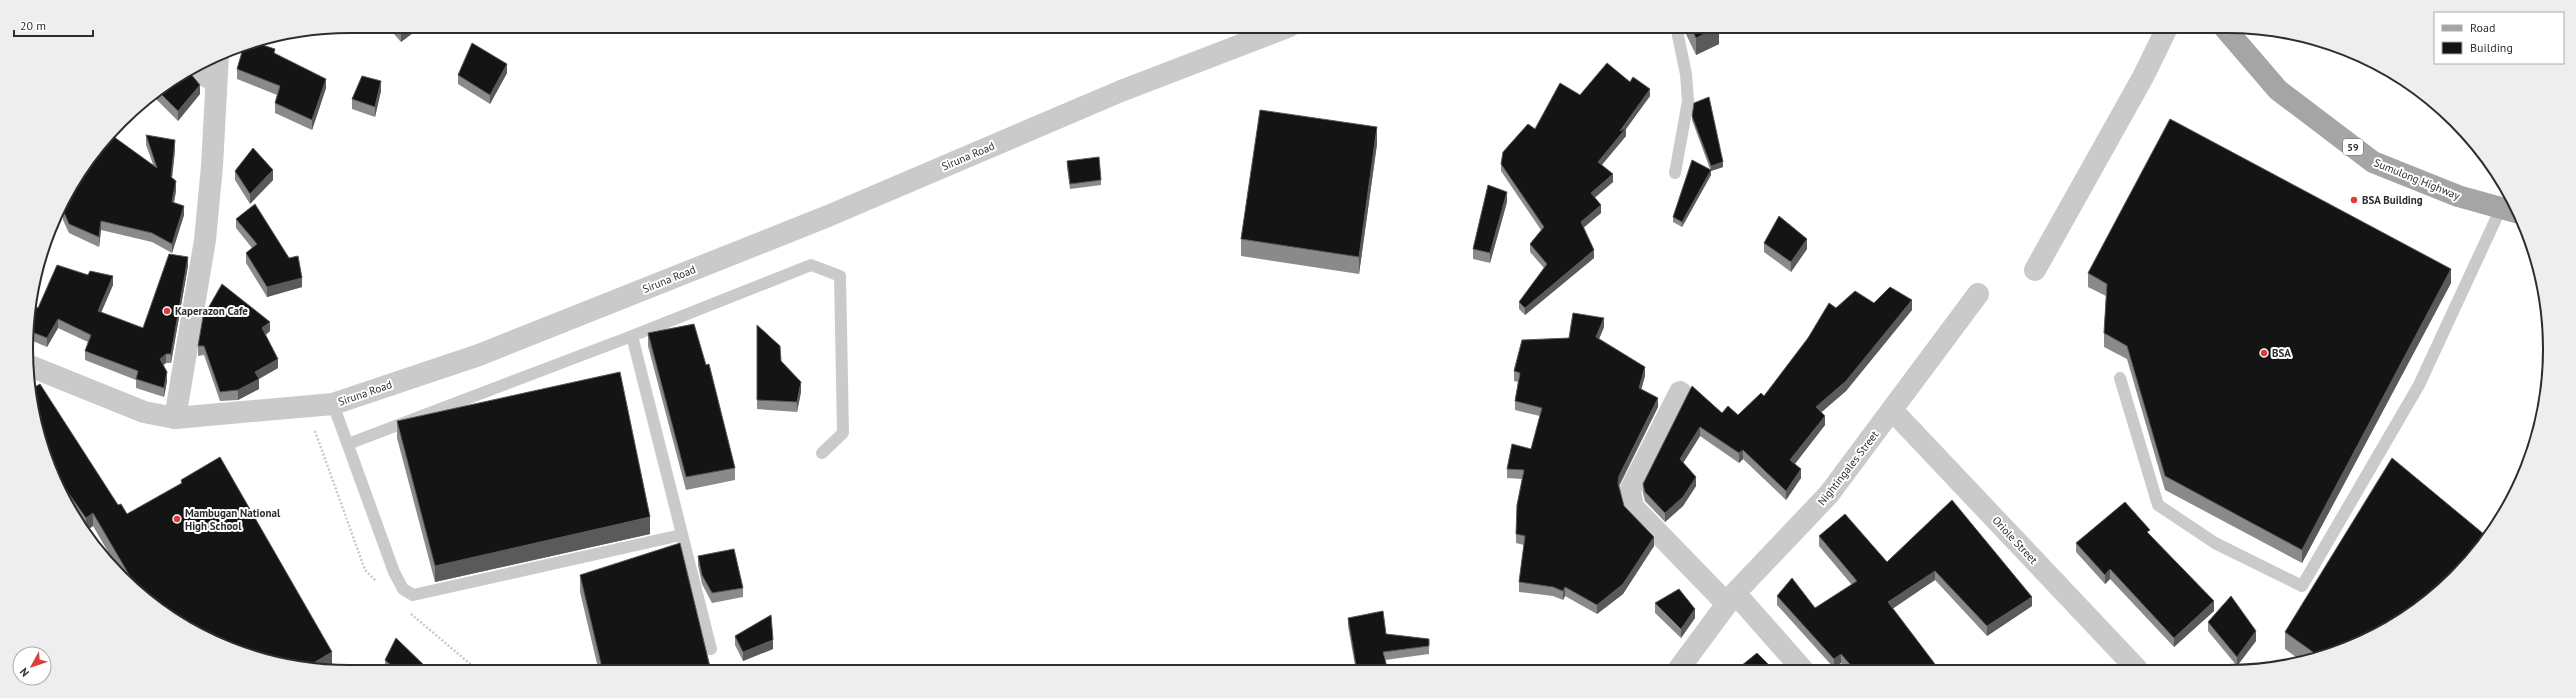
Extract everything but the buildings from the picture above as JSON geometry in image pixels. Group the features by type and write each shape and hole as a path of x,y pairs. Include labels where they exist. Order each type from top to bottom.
{"main road":[{"name":"Sumulong Highway","path":"2229,33 2278,90 2373,162 2458,196 2510,211"}],"street":[{"name":"Siruna Road","path":"34,368 144,412 175,418 333,404 479,355 828,216 1121,91 1272,33"},
{"path":"2035,270 2143,77 2165,33"},
{"path":"175,418 205,240 212,166 217,62"},
{"path":"198,72 216,82"},
{"name":"Nightingales Street","path":"1682,665 1731,599 1829,494 1978,294"},
{"path":"1680,392 1630,491 1633,507 1731,599 1798,665"},
{"name":"Oriole Street","path":"1892,410 2132,665"}],"lane":[{"path":"1675,173 1688,101 1686,74 1677,33"},
{"path":"2120,378 2158,505 2215,543 2302,586 2419,385 2510,211"},
{"path":"348,444 632,336 811,265 840,276 843,433 822,453"},
{"path":"632,336 711,649"},
{"path":"333,404 394,572 403,589 413,595 681,535"}],"place":[{"name":"BSA Building","path":"2354,200"},
{"name":"Kaperazon Cafe","path":"167,311"},
{"name":"BSA","path":"2264,353"},
{"name":"Mambugan National High School","path":"177,519"}]}
